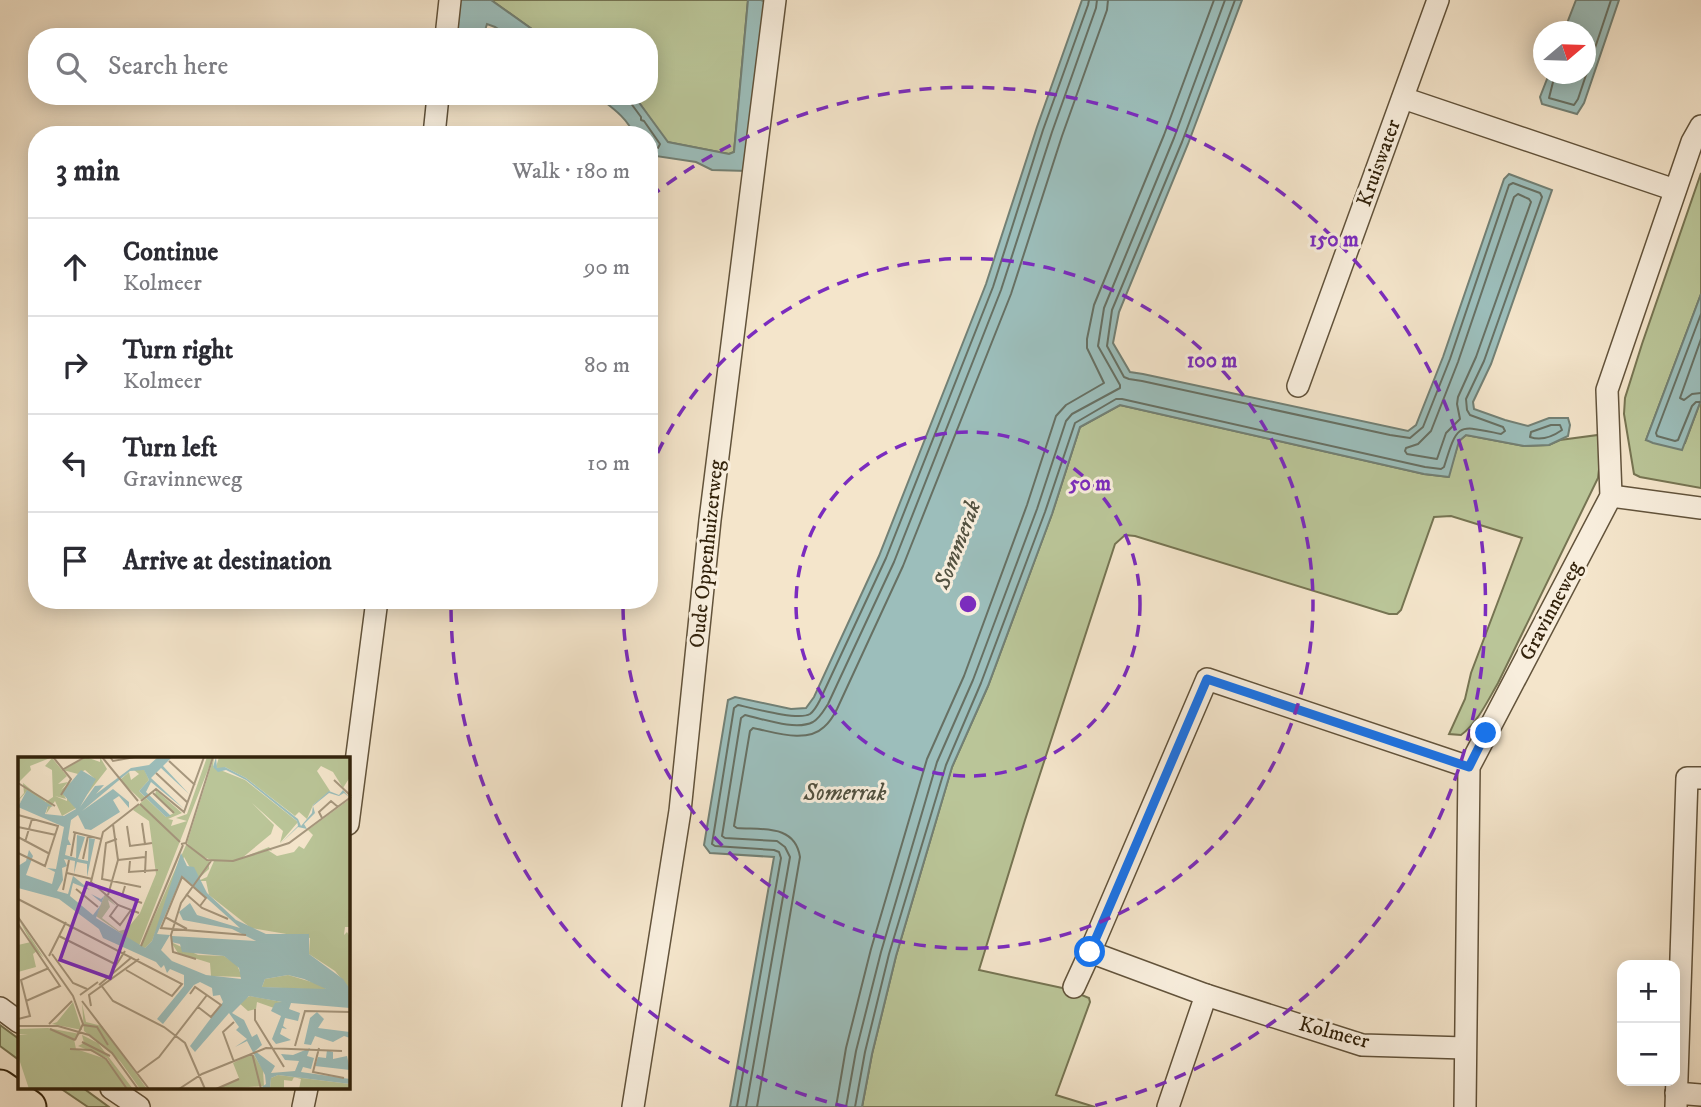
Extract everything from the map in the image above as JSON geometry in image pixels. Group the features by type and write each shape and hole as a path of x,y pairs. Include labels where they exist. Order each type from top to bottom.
{"main road":[{"path":"0,1087 29,1107"}],"street":[{"path":"447,28 450,0"},
{"name":"Oude Oppenhuizerweg","path":"633,1107 680,811 710,520 775,0"},
{"name":"Kruiswater","path":"1298,386 1438,0"},
{"name":"Kruiswater","path":"1403,98 1675,190"},
{"path":"435,126 437,105"},
{"name":"Gravinneweg","path":"1465,1107 1469,767 1611,496 1607,390 1692,142 1701,126"},
{"path":"1611,496 1701,508"},
{"path":"350,809 376,609"},
{"path":"1074,987 1207,679 1469,767"},
{"path":"1701,778 1687,778 1676,1100 1701,1094"},
{"name":"Kolmeer","path":"1090,952 1206,995 1362,1045 1465,1048"},
{"path":"1168,1107 1206,995"},
{"path":"0,1008 18,1021"},
{"path":"114,1090 139,1107"}],"green space":[{"path":"491,0 748,0 734,152 729,154 667,142 640,105 658,105 658,28 530,28"},
{"path":"1701,173 1701,294 1646,440 1685,443 1701,400 1701,488 1634,474 1624,414 1625,398 1642,344"},
{"path":"1120,405 1424,474 1448,477 1459,441 1466,435 1524,446 1549,445 1560,440 1598,435 1598,478 1498,683 1477,718 1461,735 1449,734 1465,699 1471,673 1522,538 1451,516 1434,517 1401,610 1397,614 1389,614 1125,535 1115,544 979,970 1067,989 1089,998 1090,1002 1056,1095 1095,1107 862,1107 896,956 952,767 988,686 1052,514 1080,427"},
{"path":"0,1025 18,1038 18,1059 0,1046"},
{"path":"63,1090 86,1090 109,1107 88,1107"}],"water":[{"path":"460,0 491,0 530,28 496,28 487,24 486,28 457,28"},
{"path":"748,0 761,0 766,2 747,171 712,170 696,162 658,156 658,128 668,142 729,154 734,152"},
{"name":"Somerrak","path":"1082,0 1242,0 1188,144 1119,312 1113,343 1130,372 1408,431 1416,425 1443,357 1504,179 1509,174 1552,190 1491,364 1473,402 1474,409 1528,426 1549,418 1568,418 1568,436 1549,445 1524,446 1466,435 1459,441 1449,477 1424,474 1120,405 1080,427 1052,514 988,686 952,767 896,956 862,1107 730,1107 774,857 710,853 704,845 728,700 735,697 791,709 806,708 814,697 879,556 986,284"},
{"path":"1576,0 1619,0 1596,68 1596,21 1568,21"},
{"path":"1545,84 1590,84 1577,114 1542,104 1540,97"},
{"path":"609,105 641,105 656,126 629,126"},
{"path":"1701,294 1701,400 1682,450 1646,440"}],"route":[{"path":"1090,952 1207,679 1469,767 1486,733"}],"water label":[{"name":"Sommerak","path":"958,545"}]}
